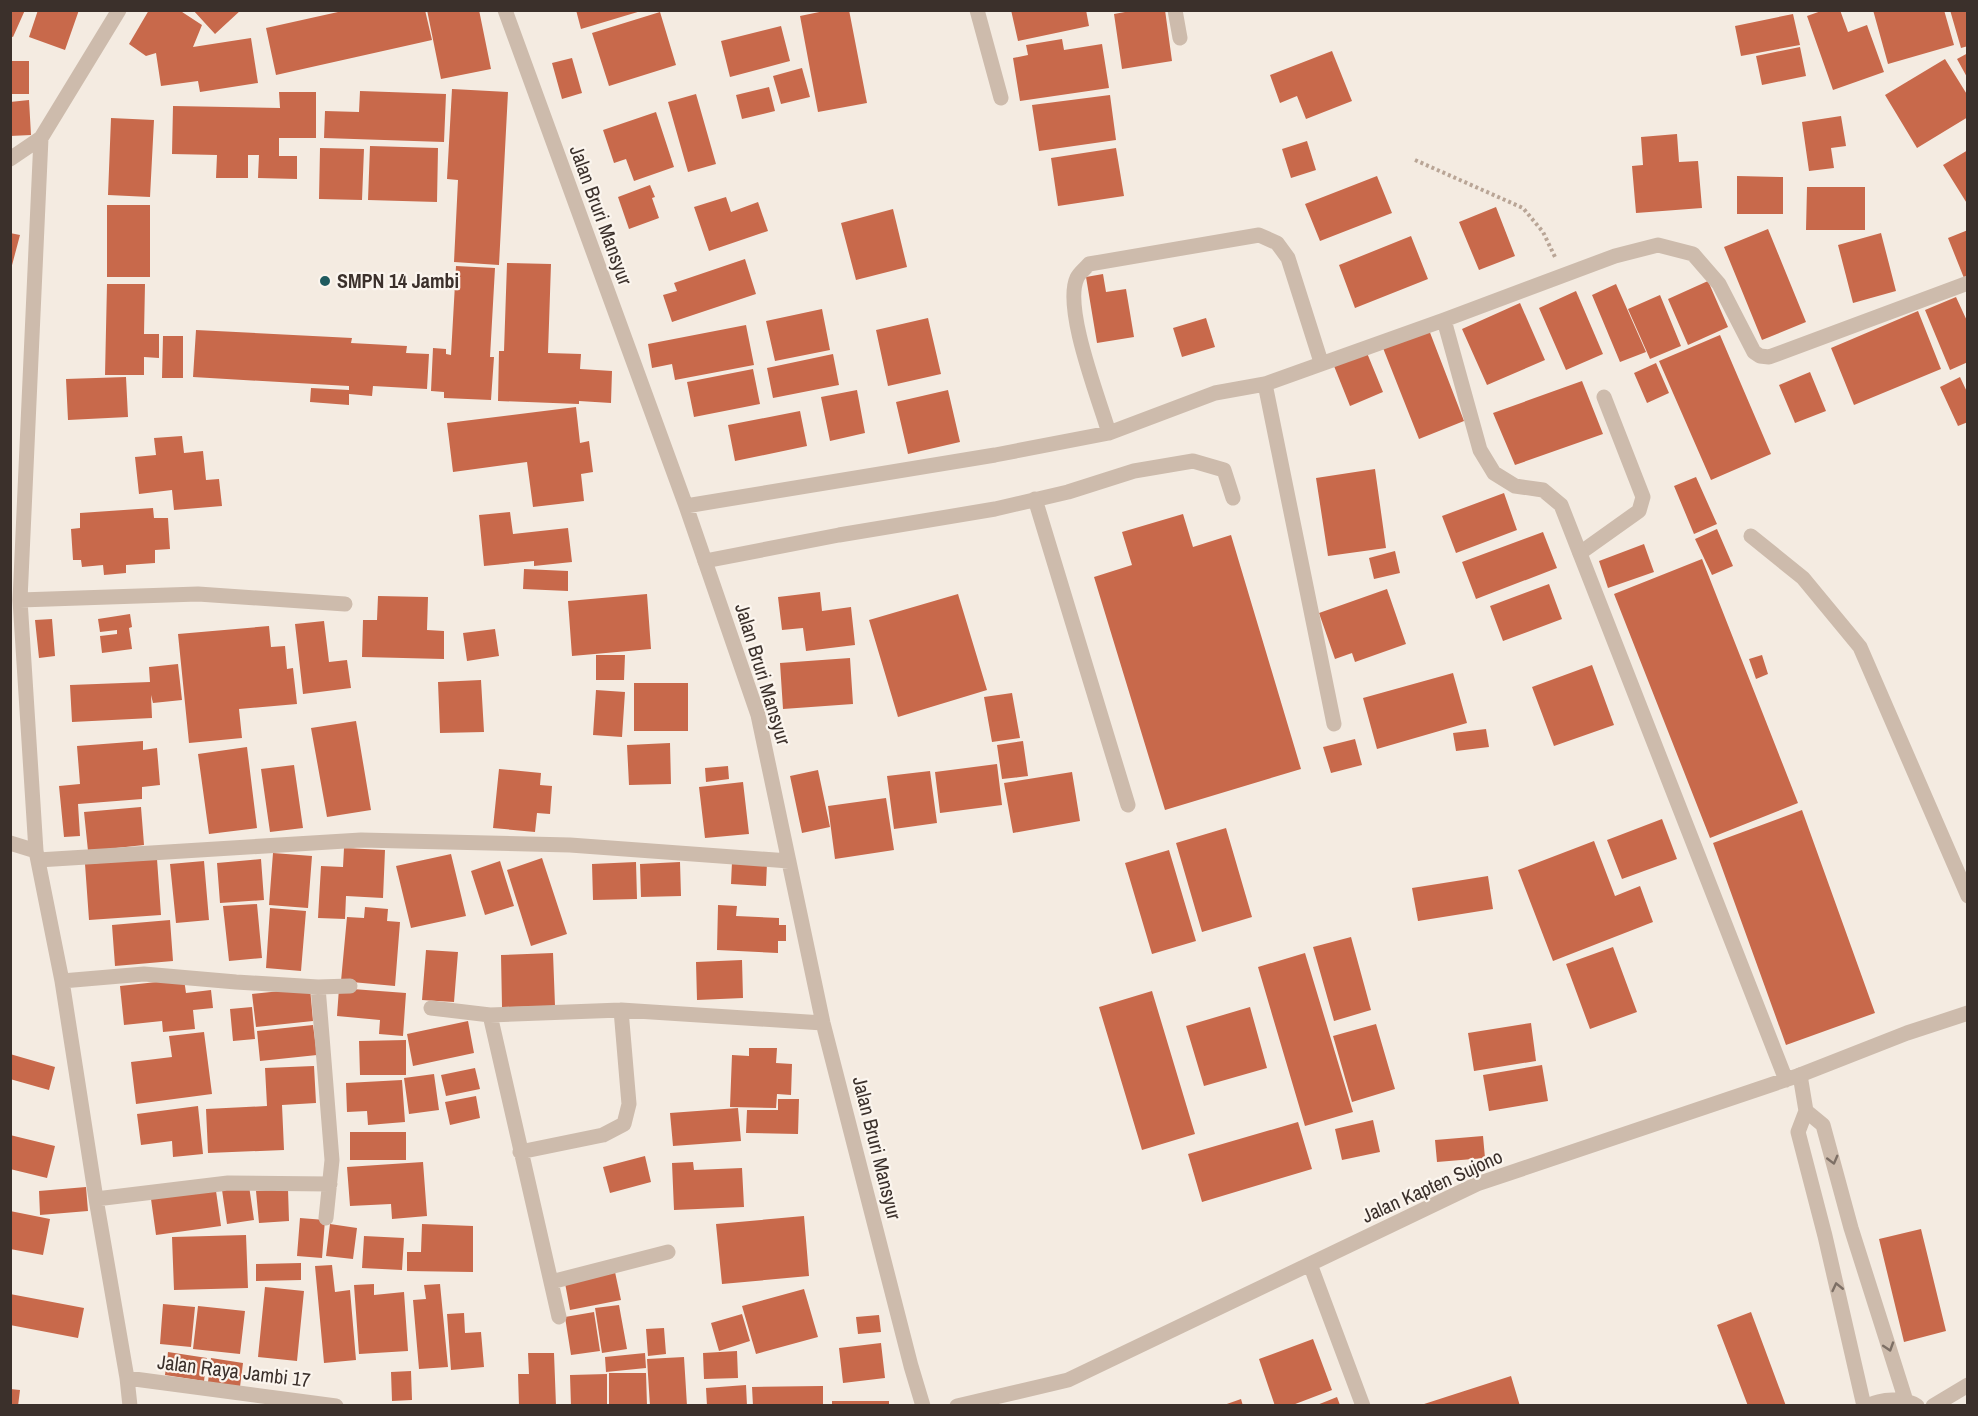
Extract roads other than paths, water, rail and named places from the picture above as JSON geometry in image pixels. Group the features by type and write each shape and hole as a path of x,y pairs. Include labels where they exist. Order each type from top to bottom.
{"street":[{"path":"10,159 41,138 119,10"},
{"name":"Jalan Bruri Mansyur","path":"505,10 686,506 758,715 823,1023 923,1406"},
{"path":"977,10 1001,98"},
{"path":"1175,10 1180,38"},
{"path":"41,138 20,600 37,855 62,981 130,1406"},
{"path":"1109,433 1076,322 1074,295 1077,277 1089,264 1259,235 1277,243 1288,258 1321,362"},
{"path":"686,506 995,455 1109,433 1215,393 1265,384 1615,256 1658,245 1693,254 1719,284 1754,352 1760,356 1769,357 1968,283"},
{"path":"1444,320 1480,450 1494,473 1515,486 1543,490 1561,505 1806,1111 1823,1125 1851,1228 1911,1403 1888,1400 1866,1406 1798,1132 1806,1111"},
{"path":"1265,384 1334,724"},
{"path":"1580,553 1639,511 1643,497 1605,397"},
{"path":"705,561 995,509 1068,492 1134,471 1193,461 1224,470 1233,498"},
{"path":"1035,500 1128,805"},
{"path":"1751,536 1803,578 1860,647 1968,896"},
{"path":"20,600 198,594 345,604"},
{"path":"10,843 37,855 361,840 570,845 789,861"},
{"path":"62,981 144,974 318,987 350,986"},
{"path":"318,987 332,1160 326,1218"},
{"path":"431,1008 490,1015 621,1010 823,1023"},
{"path":"520,1152 603,1136 624,1124 629,1104 621,1010"},
{"name":"Jalan Kapten Sujono","path":"957,1406 1068,1380 1477,1184 1793,1078 1907,1033 1968,1014"},
{"path":"490,1015 559,1317"},
{"path":"96,1199 228,1183 330,1184"},
{"path":"1825,1236 1851,1228"},
{"path":"551,1282 668,1252"},
{"path":"1310,1264 1363,1406"},
{"name":"Jalan Raya Jambi 17","path":"127,1378 336,1406"},
{"path":"1933,1406 1968,1385"}],"place":[{"name":"SMPN 14 Jambi","path":"325,281"}]}
